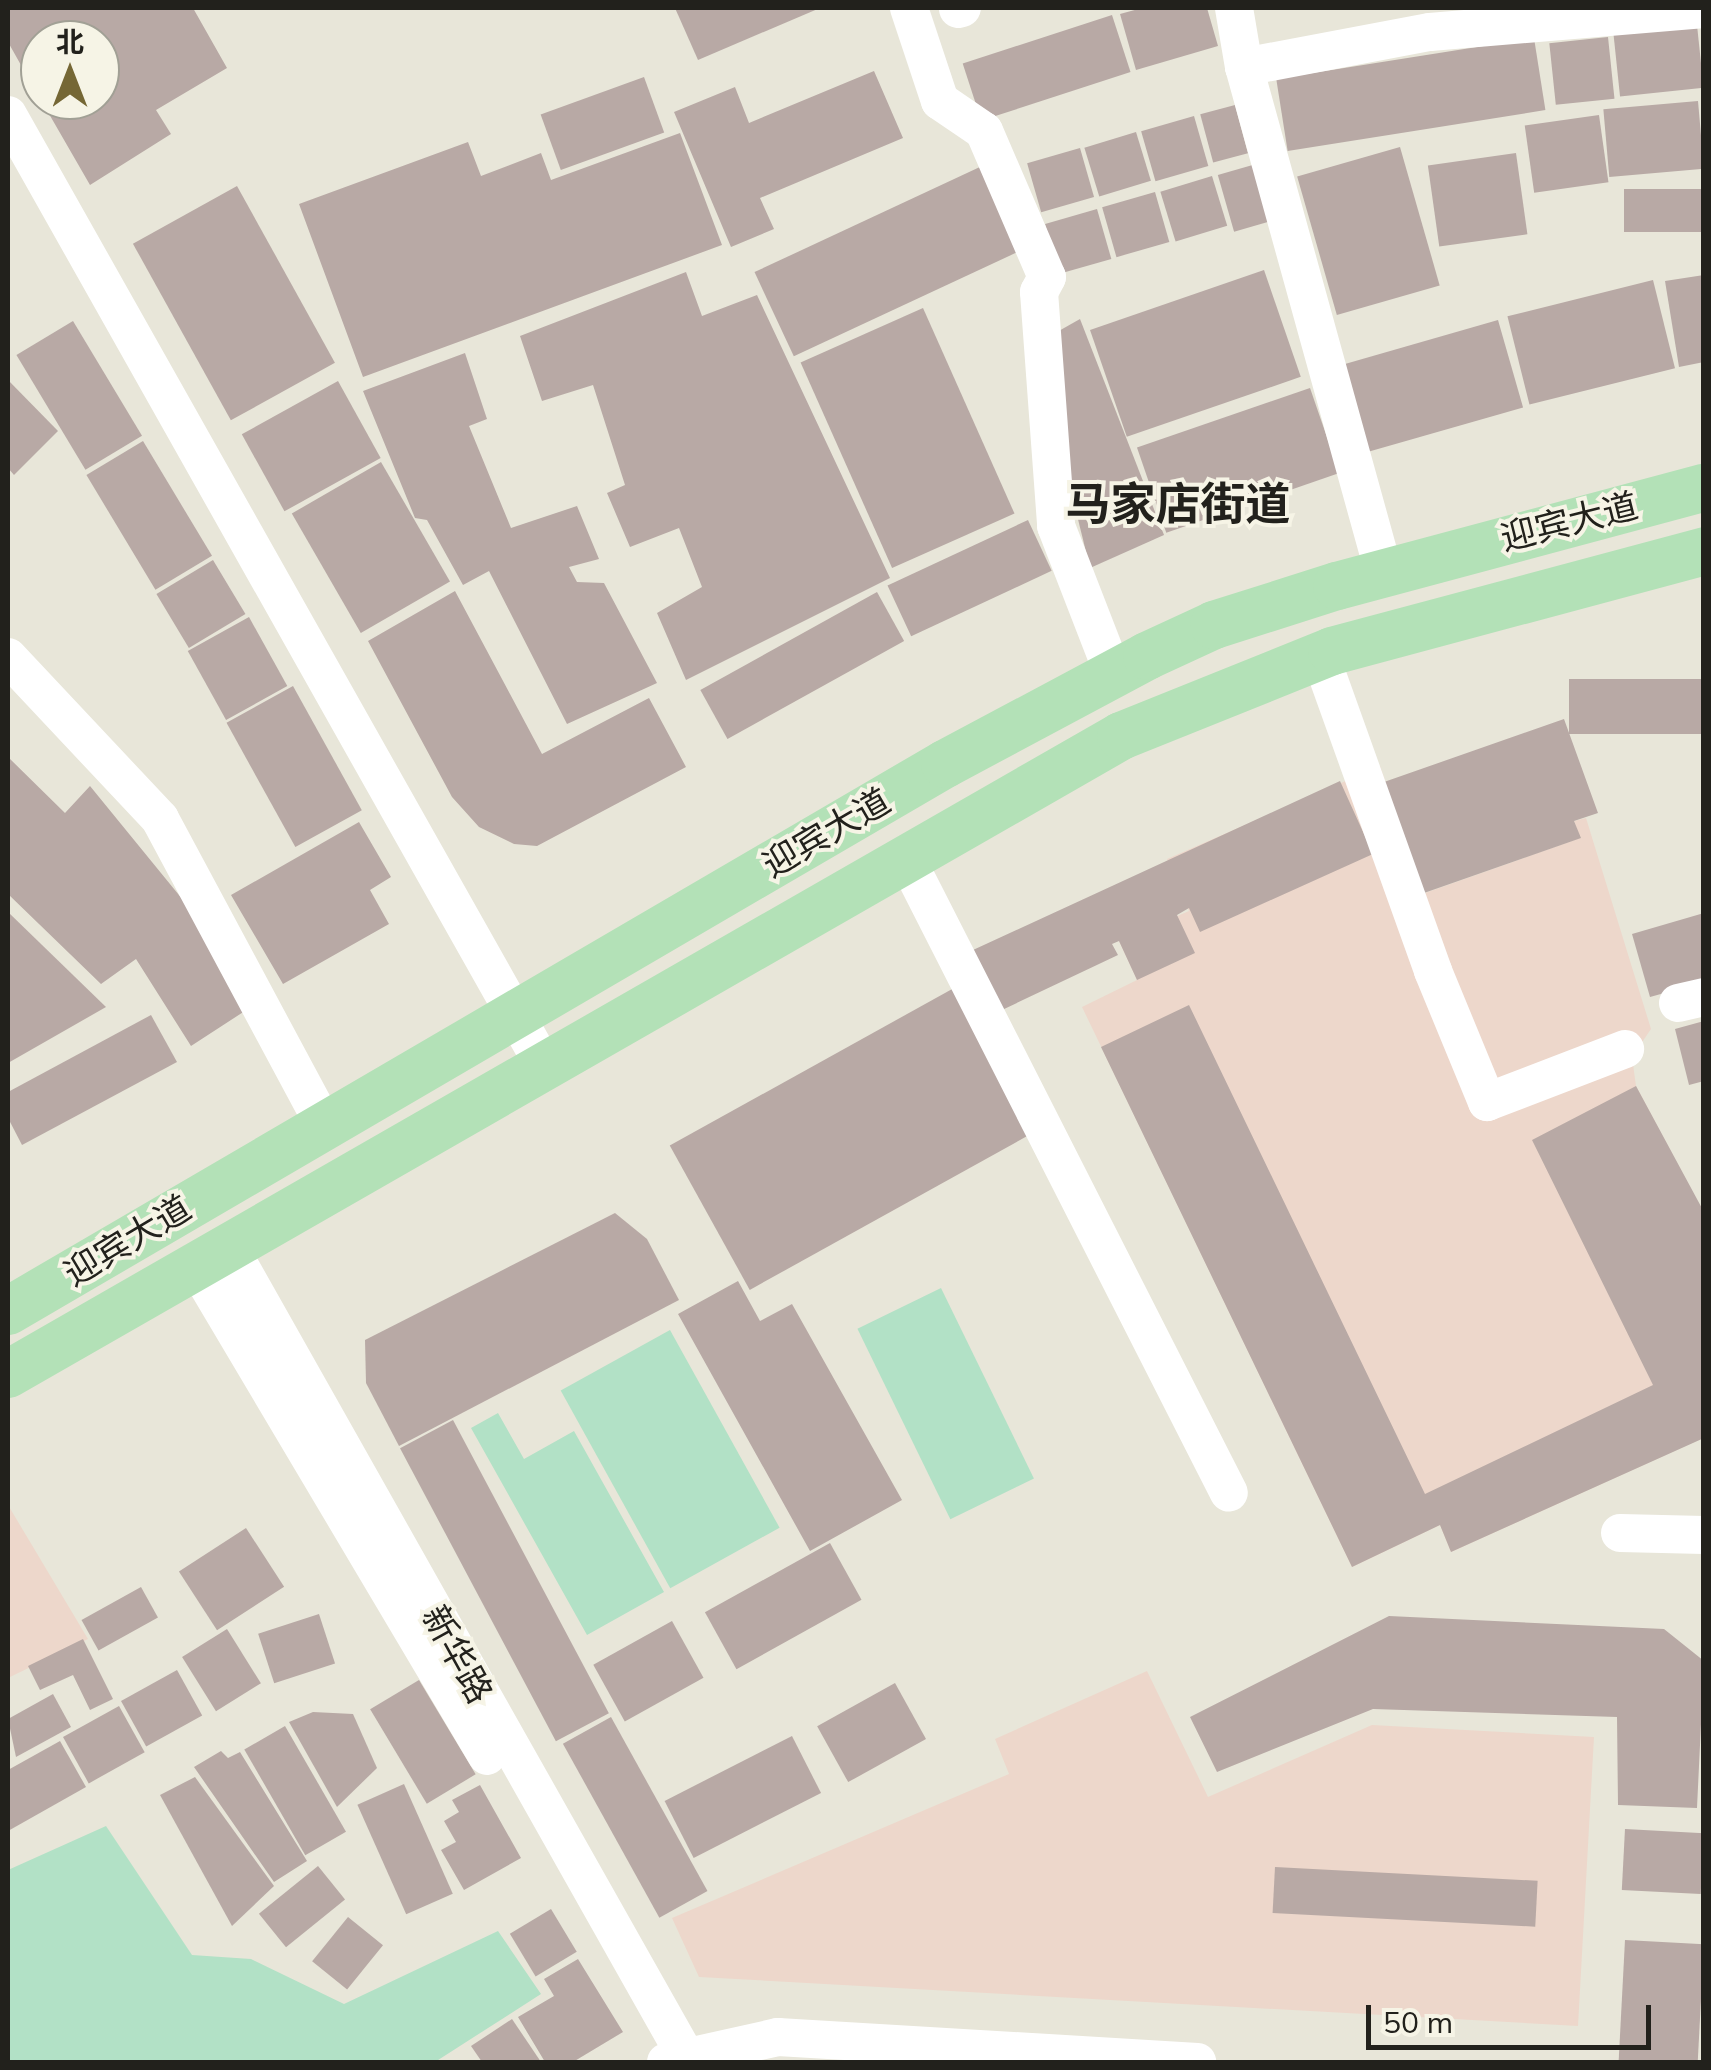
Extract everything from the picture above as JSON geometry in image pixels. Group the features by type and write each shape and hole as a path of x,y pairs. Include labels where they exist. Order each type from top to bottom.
{"main road":[{"name":"迎宾大道","path":"8,1311 515,1013 1113,673 1214,626 1384,573 1704,488"},
{"name":"迎宾大道","path":"8,1374 211,1254 1121,736 1320,655 1704,551"}],"street":[{"path":"909,8 940,101 984,131 1047,277 1038,292 1056,526 1113,673"},
{"path":"1234,8 1244,67 1384,573"},
{"path":"1244,67 1430,32 1704,8"},
{"path":"8,114 543,1064"},
{"path":"1320,655 1487,1102 1625,1049"},
{"path":"8,658 160,819 324,1125"},
{"path":"906,858 1229,1493"},
{"name":"新华路","path":"211,1254 680,2061"},
{"path":"1620,1532 1704,1535"},
{"path":"680,2061 778,2038 1197,2062"},
{"path":"680,2061 776,2048 1010,2062"}],"shaded area":[{"path":"1380,766 1425,893 1580,838 1574,821 1586,818 1651,1029 1632,1057 1636,1086 1703,1212 1703,1438 1451,1552 1440,1525 1352,1567 1082,1007 1137,980 1119,941 1189,911 1167,859"},
{"path":"8,1505 88,1639 8,1678"},
{"path":"1147,1671 1208,1797 1372,1725 1594,1737 1578,2026 699,1977 672,1918 1009,1774 995,1739"}],"green space":[{"path":"941,1288 1034,1479 950,1519 857,1329"},
{"path":"670,1330 780,1528 670,1588 561,1391"},
{"path":"498,1413 524,1459 574,1431 664,1592 587,1635 471,1428"},
{"path":"106,1826 192,1955 251,1959 344,2004 498,1931 541,1994 435,2062 8,2062 8,1870"}],"building":[{"path":"8,8 193,8 227,68 156,110 171,134 90,185 53,120 120,120 120,20 20,20 20,63 8,42"},
{"path":"675,8 820,8 698,60"},
{"path":"1142,8 1207,8 1218,46 1136,70 1120,14"},
{"path":"1112,15 1131,72 981,121 963,64"},
{"path":"1697,25 1704,88 1620,96 1613,34"},
{"path":"1608,37 1614,99 1556,105 1549,43"},
{"path":"1534,38 1545,110 1288,151 1276,79"},
{"path":"874,71 903,138 760,198 774,229 731,247 674,112 735,87 749,123"},
{"path":"644,77 664,132 561,170 541,115"},
{"path":"1698,101 1704,169 1609,177 1603,109"},
{"path":"1235,105 1248,153 1213,163 1200,114"},
{"path":"1599,115 1608,182 1534,193 1525,125"},
{"path":"1194,116 1208,166 1155,181 1141,131"},
{"path":"1136,132 1151,181 1099,197 1084,148"},
{"path":"680,133 722,245 363,377 299,204 468,142 481,176 541,153 551,180"},
{"path":"1400,147 1440,285 1337,315 1297,176"},
{"path":"1080,148 1094,197 1041,212 1027,163"},
{"path":"1516,153 1527,234 1439,247 1428,165"},
{"path":"1263,162 1279,219 1234,232 1218,175"},
{"path":"982,166 1021,250 794,356 755,272"},
{"path":"1212,176 1227,226 1176,242 1160,192"},
{"path":"237,186 335,363 231,420 133,244"},
{"path":"1624,189 1704,189 1704,232 1624,232"},
{"path":"1155,192 1169,242 1116,257 1102,207"},
{"path":"1097,209 1111,259 1059,274 1045,224"},
{"path":"1264,270 1301,377 1127,437 1090,330"},
{"path":"686,272 702,316 757,295 890,578 686,680 657,613 702,587 679,528 630,547 607,493 625,485 593,385 542,401 520,336"},
{"path":"1704,275 1704,362 1679,367 1665,281"},
{"path":"1653,280 1675,368 1529,405 1507,316"},
{"path":"923,308 1015,514 892,568 801,363"},
{"path":"1080,319 1164,535 1090,568 1073,499 1057,332"},
{"path":"1498,320 1523,407 1368,452 1343,364"},
{"path":"73,321 142,436 85,470 16,355"},
{"path":"465,353 487,419 469,426 511,528 577,506 599,559 569,567 577,582 604,583 657,683 567,724 489,571 463,585 427,520 415,518 363,391"},
{"path":"8,380 58,431 14,475 8,468"},
{"path":"338,381 381,458 284,511 242,434"},
{"path":"1310,388 1339,473 1166,533 1137,448"},
{"path":"143,441 212,556 155,590 86,475"},
{"path":"381,462 450,582 361,633 292,514"},
{"path":"1028,520 1052,571 911,636 888,586"},
{"path":"213,560 245,614 189,648 156,594"},
{"path":"455,591 542,754 649,698 686,767 537,846 514,844 479,827 452,797 368,641"},
{"path":"877,592 904,641 727,739 700,690"},
{"path":"249,617 287,686 226,720 188,651"},
{"path":"1569,679 1704,679 1704,734 1569,734"},
{"path":"293,686 362,810 295,847 227,723"},
{"path":"1564,719 1598,813 1574,821 1581,838 1424,893 1384,782"},
{"path":"8,757 65,813 90,786 183,900 251,1007 191,1046 136,959 101,984 8,894"},
{"path":"1340,781 1373,854 1200,932 1189,908 1177,915 1195,953 1137,980 1119,941 1112,944 1118,955 1002,1010 973,950"},
{"path":"359,822 391,877 370,890 389,924 283,984 231,895"},
{"path":"8,912 106,1007 8,1063"},
{"path":"1704,913 1704,982 1650,997 1632,934"},
{"path":"954,988 1034,1132 750,1290 670,1146"},
{"path":"1189,1005 1425,1494 1653,1385 1532,1140 1636,1086 1704,1212 1704,1438 1451,1552 1440,1525 1352,1567 1101,1047"},
{"path":"151,1015 177,1062 22,1145 8,1118 8,1092"},
{"path":"1704,1021 1704,1081 1689,1085 1675,1029"},
{"path":"615,1213 647,1239 679,1300 399,1446 366,1383 365,1340"},
{"path":"738,1281 760,1321 792,1304 902,1500 810,1551 678,1314"},
{"path":"453,1420 609,1713 556,1741 400,1448"},
{"path":"246,1528 284,1587 217,1630 179,1572"},
{"path":"830,1543 862,1600 736,1669 705,1612"},
{"path":"141,1587 158,1618 98,1651 82,1620"},
{"path":"319,1614 335,1663 274,1683 258,1634"},
{"path":"1389,1616 1664,1629 1704,1661 1697,1808 1618,1805 1617,1717 1373,1709 1217,1772 1190,1717"},
{"path":"672,1621 704,1678 625,1721 593,1665"},
{"path":"227,1629 261,1683 216,1711 182,1657"},
{"path":"83,1639 113,1699 90,1710 73,1675 40,1690 28,1666"},
{"path":"177,1670 202,1715 146,1747 121,1701"},
{"path":"419,1680 476,1774 427,1804 370,1709"},
{"path":"895,1683 926,1739 848,1782 817,1726"},
{"path":"53,1694 71,1727 16,1757 8,1719"},
{"path":"119,1706 145,1752 89,1783 63,1737"},
{"path":"313,1712 353,1714 377,1768 337,1807 289,1722"},
{"path":"611,1717 707,1891 659,1918 563,1744"},
{"path":"285,1726 346,1832 305,1855 244,1750"},
{"path":"792,1736 821,1793 694,1858 665,1801"},
{"path":"60,1741 86,1787 8,1831 8,1770"},
{"path":"221,1751 228,1758 240,1752 307,1861 274,1882 194,1767"},
{"path":"195,1777 274,1886 232,1926 160,1795"},
{"path":"404,1784 453,1894 406,1914 357,1805"},
{"path":"480,1785 521,1858 464,1890 441,1850 456,1842 444,1821 459,1812 452,1800"},
{"path":"1625,1829 1704,1833 1701,1894 1622,1890"},
{"path":"318,1866 345,1899 286,1947 259,1914"},
{"path":"1275,1867 1538,1881 1535,1927 1273,1913"},
{"path":"551,1909 577,1952 536,1977 510,1934"},
{"path":"348,1917 383,1945 347,1990 312,1961"},
{"path":"1625,1940 1704,1944 1698,2062 1619,2061"},
{"path":"578,1959 623,2032 573,2062 545,2062 518,2017 554,1996 544,1979"},
{"path":"512,2019 541,2062 482,2062 471,2046"}],"district":[{"name":"马家店街道","path":"1178,504"}]}
